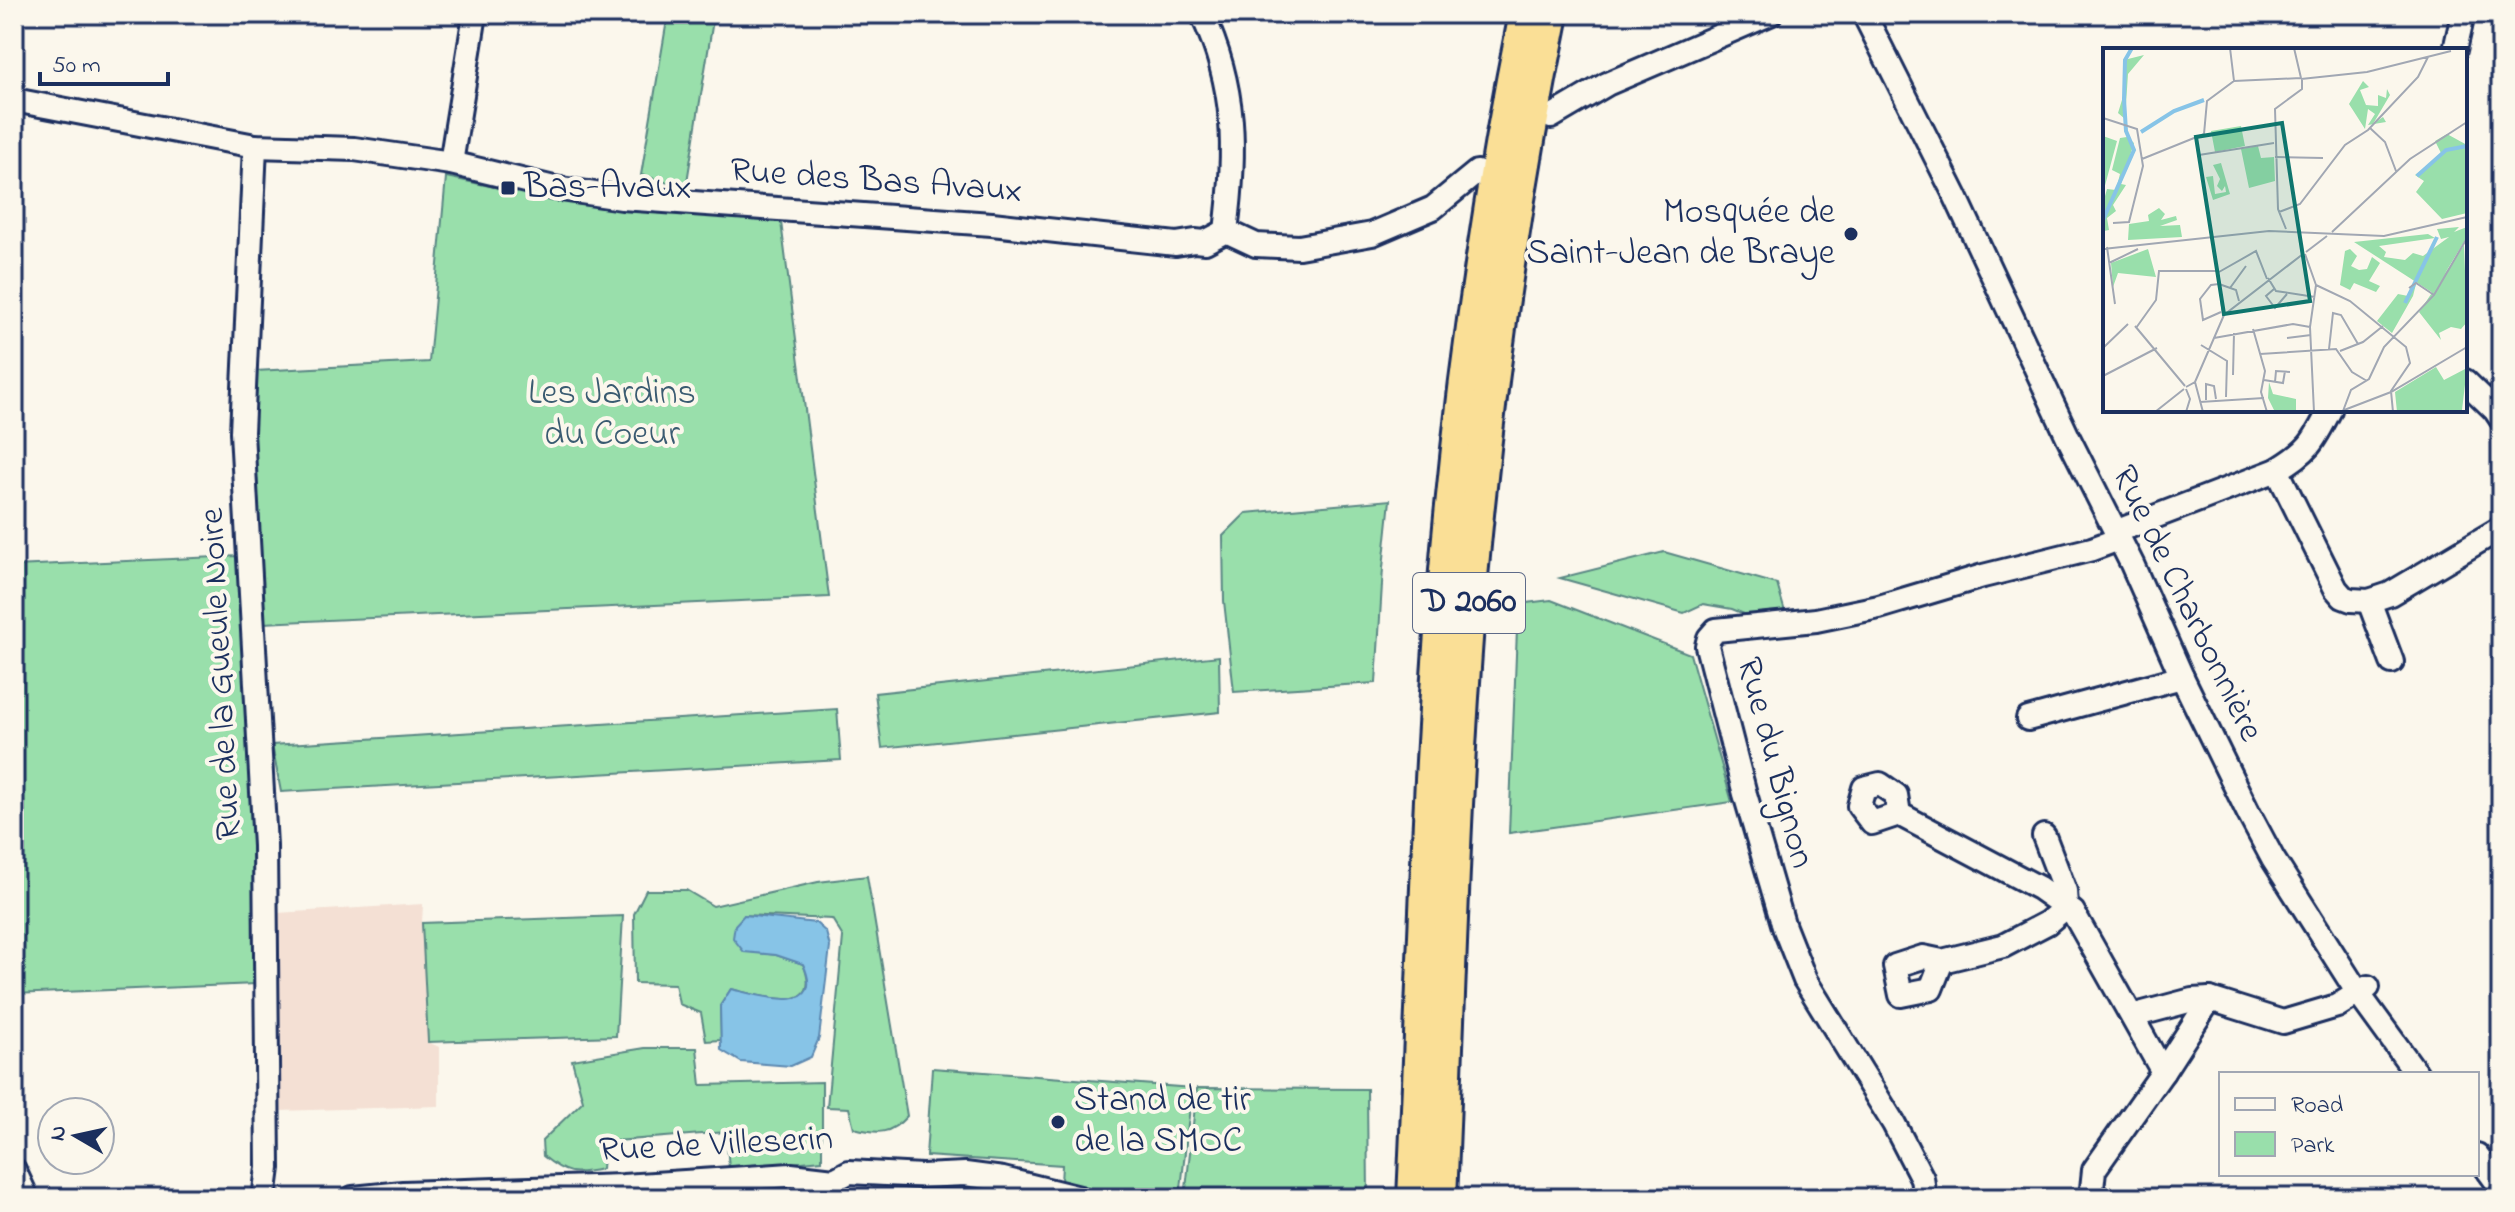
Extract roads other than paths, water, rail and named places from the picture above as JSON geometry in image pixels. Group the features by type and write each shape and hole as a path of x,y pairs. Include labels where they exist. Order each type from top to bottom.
{"highway":[{"name":"D 2060","path":"1414,1198 1445,583 1475,319 1508,100 1526,14"},
{"name":"D 2060","path":"1440,1198 1459,758 1473,560 1496,351 1513,232 1552,14"}],"street":[{"path":"451,163 475,14"},
{"path":"1202,14 1215,42 1229,94 1233,134 1226,231 1256,245 1299,247 1372,234 1433,208 1477,172"},
{"path":"1551,117 1607,84 1770,14"},
{"name":"Rue de Charbonnière","path":"1864,14 1956,197 2182,677 2273,859 2416,1072"},
{"path":"2455,48 2463,14"},
{"name":"Rue des Bas Avaux","path":"14,100 255,146 354,149 451,163 554,188 622,198 992,224 1176,244 1205,242 1226,231"},
{"name":"Rue de la Gueule Noire","path":"255,146 242,432 265,846 268,1168 264,1198"},
{"path":"2467,383 2501,419"},
{"path":"2117,536 2277,470 2310,447 2329,412"},
{"path":"2277,470 2336,589 2343,597 2369,601 2390,594 2501,528"},
{"name":"Rue du Bignon","path":"1925,1198 1922,1178 1894,1124 1805,980 1784,927 1729,735 1707,646 1709,638 1716,630 1816,620 1879,607 1983,576 2092,549 2117,536"},
{"path":"2369,601 2392,662"},
{"path":"2028,719 2182,677"},
{"path":"1899,814 2039,888 2073,912 2163,1072"},
{"path":"2044,836 2065,891 2066,907"},
{"path":"1942,961 2003,946 2047,923 2066,907"},
{"path":"2132,1016 2192,1000 2210,999 2283,1022 2337,1006 2363,990"},
{"path":"2091,1198 2094,1170 2210,999"},
{"path":"2479,1158 2501,1188"},
{"path":"14,1170 27,1198"},
{"name":"Rue de Villeserin","path":"353,1198 791,1175 833,1189 849,1172 922,1176 965,1174 1003,1179 1080,1198"}],"water":[{"path":"744,915 816,923 826,932 830,947 819,1038 811,1057 791,1066 741,1062 721,1050 720,1006 731,989 786,999 806,992 808,981 803,964 776,955 744,952 733,938 735,925"}],"place":[{"name":"Bas-Avaux","path":"508,188"},
{"name":"Mosquée de Saint-Jean de Braye","path":"1851,234"},
{"name":"Stand de tir de la SMOC","path":"1058,1122"}],"park label":[{"name":"Les Jardins du Coeur","path":"612,414"}]}
